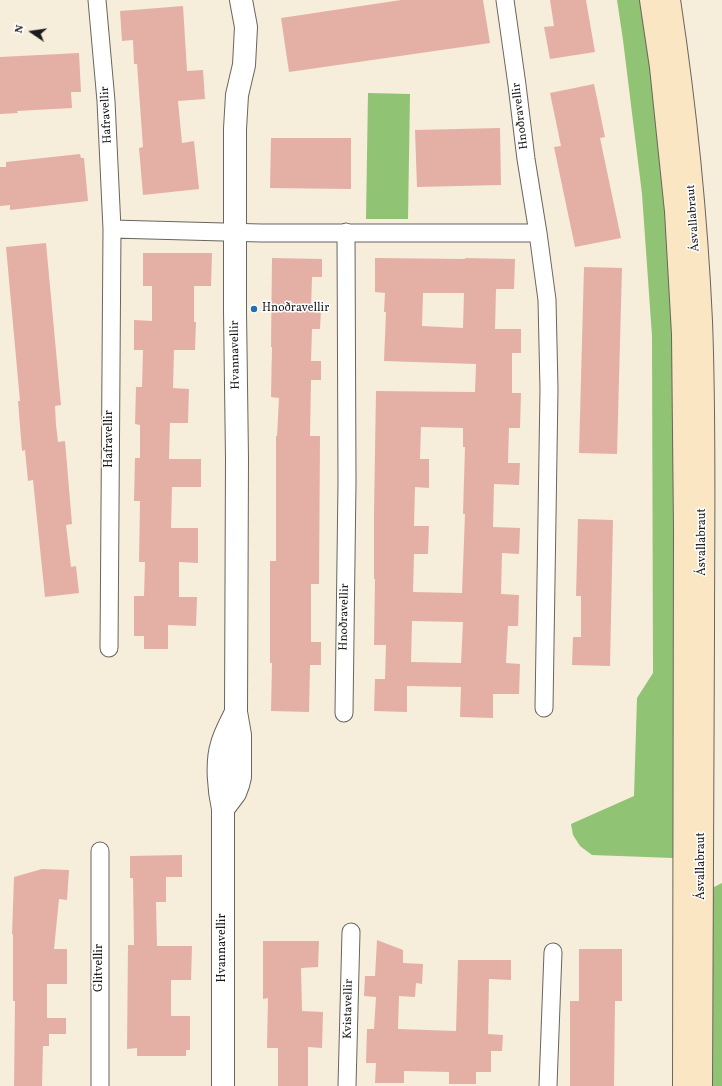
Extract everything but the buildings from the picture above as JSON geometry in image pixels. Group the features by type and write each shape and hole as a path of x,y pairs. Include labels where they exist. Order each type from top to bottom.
{"main road":[{"name":"Ásvallabraut","path":"651,0 661,66 676,211 683,334 685,529 684,1086"},
{"name":"Ásvallabraut","path":"668,0 683,102 692,184 700,306 703,394 701,1086"}],"street":[{"name":"Hafravellir","path":"97,0 106,101 112,230 109,648"},
{"name":"Hvannavellir","path":"223,1086 223,809 235,793 240,777 240,735 236,712 237,459 235,129 237,95 244,65 246,27 241,0"},
{"name":"Hnoðravellir","path":"505,0 526,159 547,300 550,389 544,708"},
{"path":"112,230 538,233"},
{"name":"Hnoðravellir","path":"344,713 347,482 346,232"},
{"name":"Glitvellir","path":"100,851 100,1086"},
{"name":"Kvistavellir","path":"347,1086 351,932"},
{"path":"548,1086 553,952"}],"green space":[{"path":"617,0 643,0 671,234 677,625 673,858 592,855 580,846 573,835 571,824 634,796 637,698 653,673 652,336 642,194"},
{"path":"368,93 410,94 408,219 366,219"},
{"path":"722,883 722,1086 709,1086 710,889"}],"place":[{"name":"Hnoðravellir","path":"254,309"}]}
